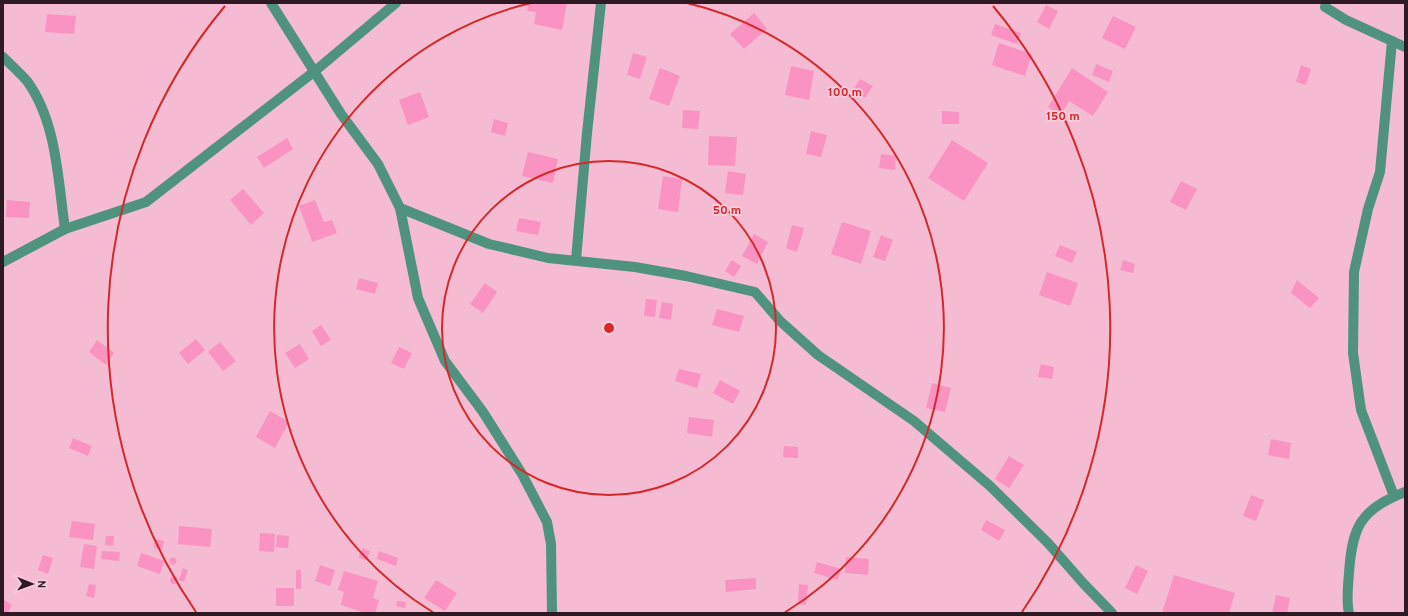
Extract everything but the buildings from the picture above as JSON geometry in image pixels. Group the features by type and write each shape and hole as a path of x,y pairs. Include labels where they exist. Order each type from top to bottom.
{"street":[{"path":"271,3 341,114 378,164 400,208 418,298 446,361 483,412 522,474 547,522 551,544 552,613"},
{"path":"3,262 65,228 146,202 315,71 396,3"},
{"path":"576,260 587,134 601,3"},
{"path":"1323,4 1346,20 1405,47"},
{"path":"1392,41 1380,172 1368,209 1354,272 1353,353 1360,410 1394,496"},
{"path":"3,57 27,81 47,122 55,156 65,228"},
{"path":"400,208 489,244 548,258 576,260 686,276 755,292 780,321 818,355 914,421 990,486 1048,543 1112,613"},
{"path":"1349,613 1347,604 1351,546 1360,522 1372,509 1394,496 1405,492"}]}
